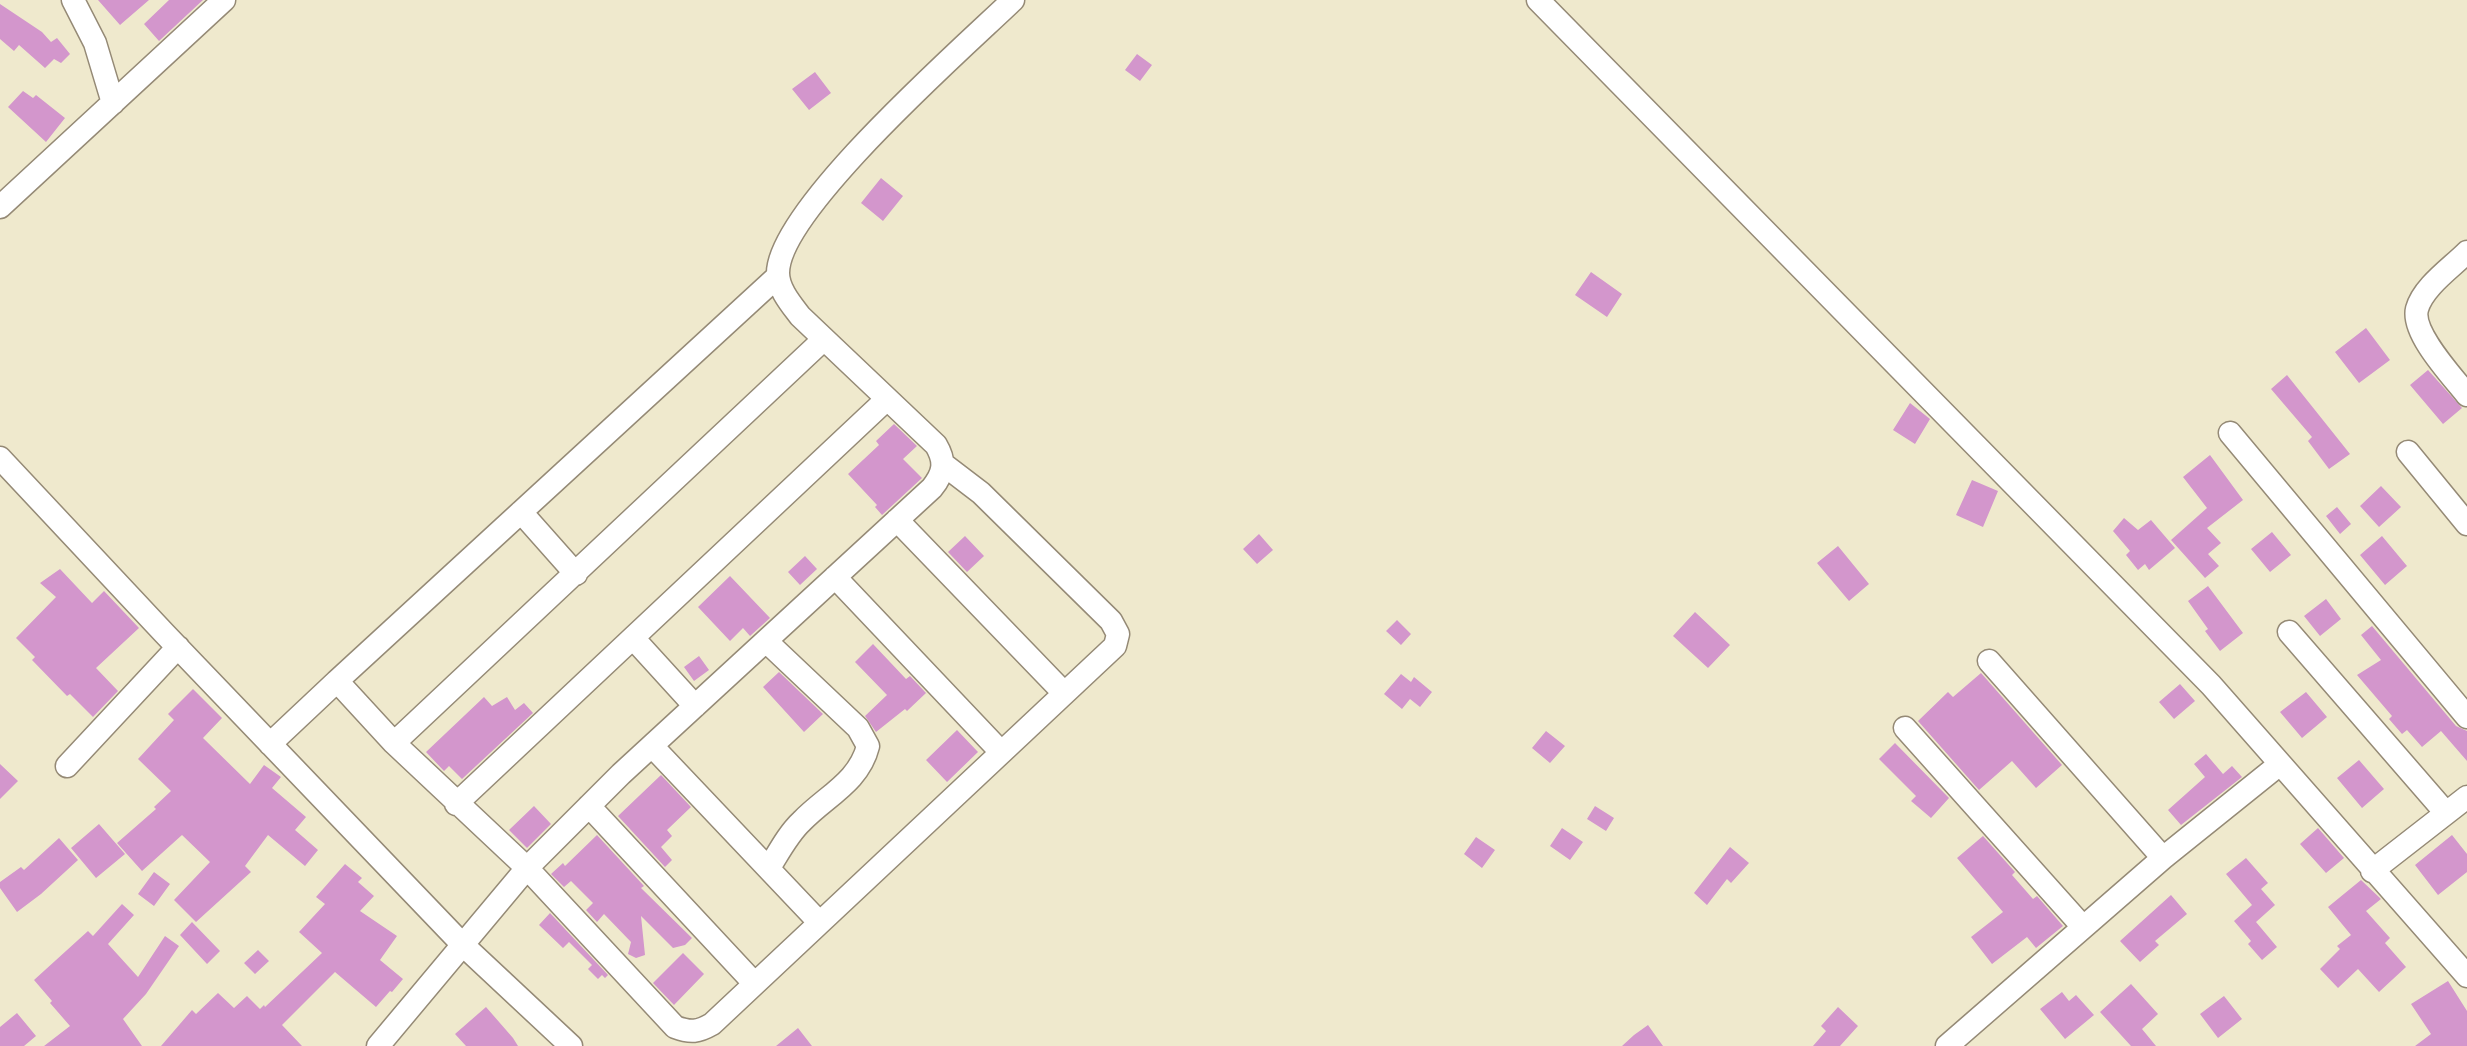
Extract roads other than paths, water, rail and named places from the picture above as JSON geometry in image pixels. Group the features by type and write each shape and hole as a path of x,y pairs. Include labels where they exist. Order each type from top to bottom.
{"street":[{"path":"73,0 95,43 113,103"},
{"path":"0,207 224,0"},
{"path":"378,1046 527,868 652,746 942,476 943,458 936,445 800,316 784,294 778,276 780,259 814,199 850,158 1013,0"},
{"path":"1538,0 2211,685 2467,976"},
{"path":"2467,252 2427,292 2417,310 2418,326 2440,362 2467,395"},
{"path":"270,744 778,276"},
{"path":"394,743 823,340"},
{"path":"456,804 887,399"},
{"path":"2230,433 2467,717"},
{"path":"2408,452 2467,524"},
{"path":"0,458 463,945 571,1046"},
{"path":"337,681 394,743 527,868 675,1027 699,1032 712,1024 1115,646 1118,634 1111,621 981,493 943,464"},
{"path":"521,512 576,574"},
{"path":"897,520 1064,693"},
{"path":"835,577 1001,752"},
{"path":"2289,632 2446,813"},
{"path":"633,638 695,706"},
{"path":"766,641 858,728 868,746 861,768 802,820 769,868"},
{"path":"67,766 178,647"},
{"path":"1989,661 2163,858"},
{"path":"1905,728 2083,927"},
{"path":"652,746 819,922"},
{"path":"1947,1046 2163,858 2280,764"},
{"path":"2372,871 2467,797"},
{"path":"589,806 754,983"}]}
